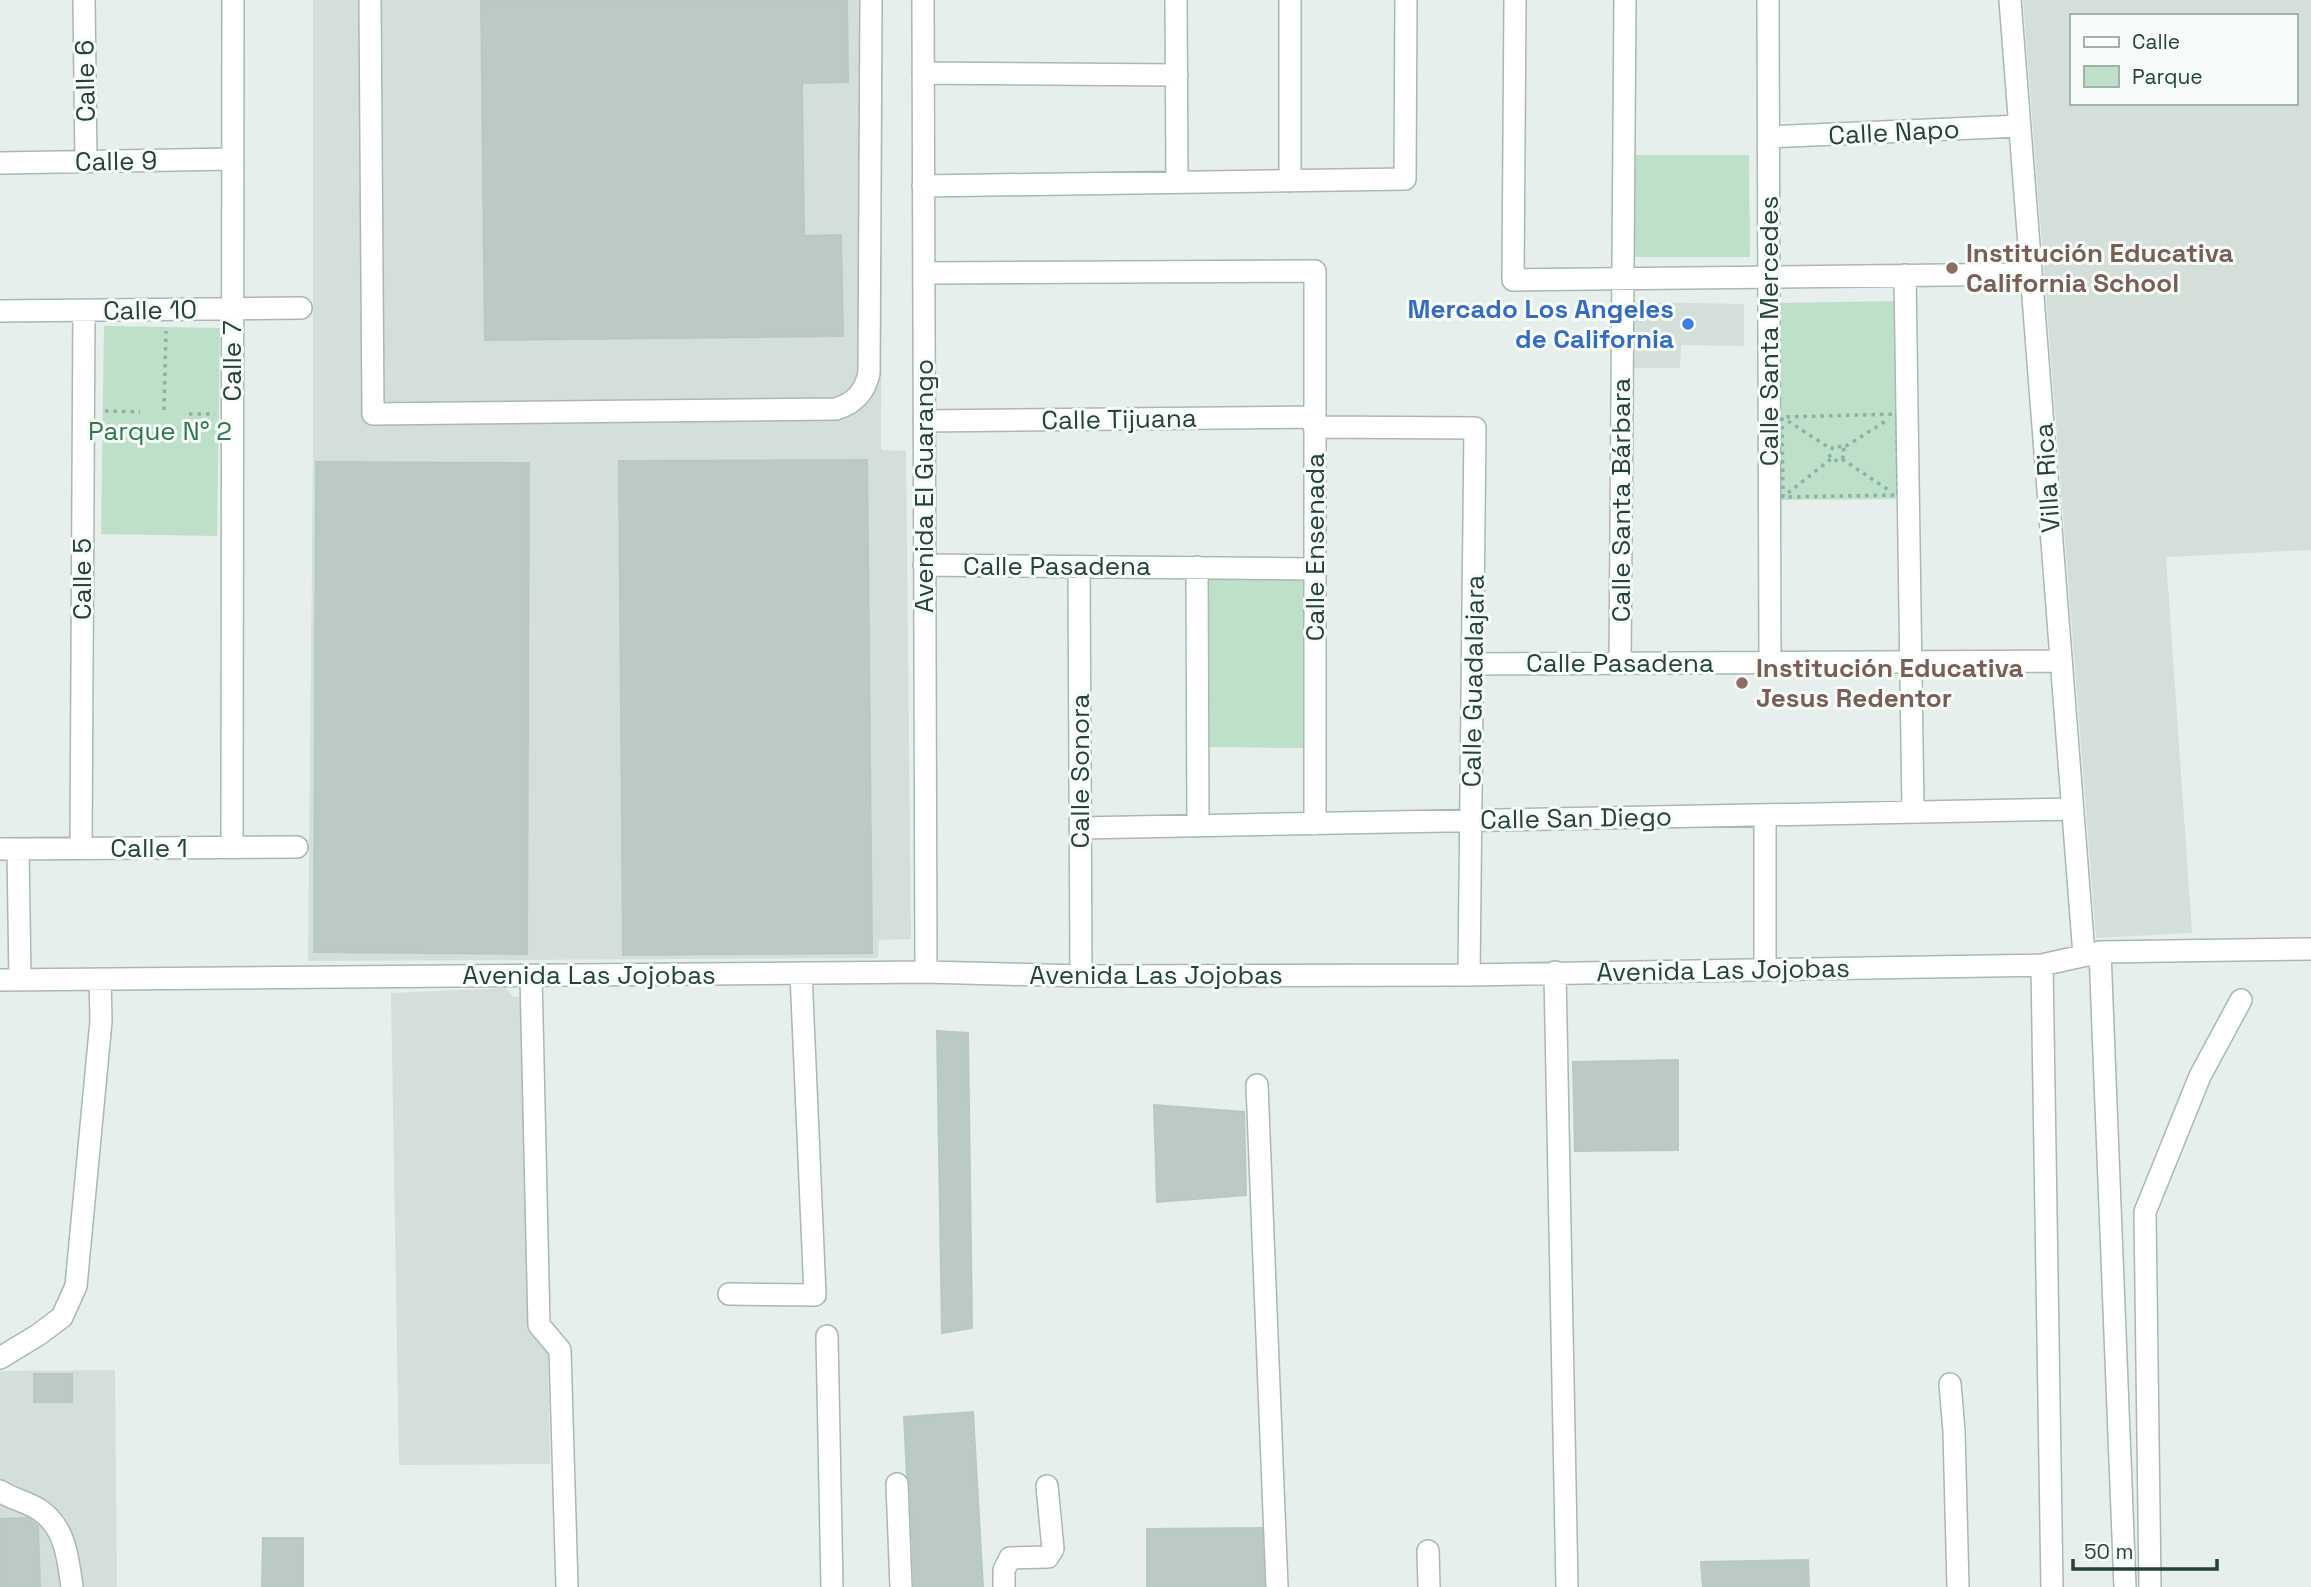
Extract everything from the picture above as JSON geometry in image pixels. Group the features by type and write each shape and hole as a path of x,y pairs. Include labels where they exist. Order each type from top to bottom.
{"street":[{"name":"Calle 6","path":"84,0 86,162"},
{"name":"Calle 7","path":"232,847 233,0"},
{"path":"370,0 373,414 836,410 855,400 863,390 869,373 871,0"},
{"name":"Avenida El Guarango","path":"923,0 926,972"},
{"path":"1176,0 1177,182"},
{"path":"1290,0 1290,181"},
{"path":"923,186 1405,179 1406,0"},
{"path":"1515,0 1513,281 2031,274"},
{"name":"Calle Santa Bárbara","path":"1620,664 1625,0"},
{"name":"Calle Santa Mercedes","path":"1768,0 1769,277 1776,417 1770,663"},
{"name":"Villa Rica","path":"2010,0 2072,809 2092,954 2124,1587"},
{"path":"923,73 1177,75"},
{"name":"Calle Napo","path":"1769,137 2020,126"},
{"name":"Calle 9","path":"0,163 233,159"},
{"name":"Calle Ensenada","path":"923,274 1315,271 1315,824"},
{"path":"1905,275 1903,495 1913,812"},
{"name":"Calle 10","path":"0,311 301,308"},
{"name":"Calle 5","path":"81,848 84,310"},
{"name":"Calle Tijuana","path":"924,421 1315,422 1475,428"},
{"name":"Calle Guadalajara","path":"1469,975 1475,428"},
{"name":"Calle Pasadena","path":"924,565 1315,569"},
{"name":"Calle Sonora","path":"1079,567 1081,976"},
{"path":"1198,568 1198,826"},
{"name":"Calle Pasadena","path":"1473,664 2061,661"},
{"name":"Calle San Diego","path":"1080,828 2072,809"},
{"path":"1765,815 1765,970"},
{"name":"Calle 1","path":"9,849 297,847"},
{"path":"9,849 10,980"},
{"name":"Avenida Las Jojobas","path":"10,980 926,972 1081,976 1469,975 2042,965 2092,954 2311,949"},
{"path":"2042,965 2052,1587"},
{"path":"1555,972 1567,1587"},
{"path":"729,1294 814,1295 802,973"},
{"path":"531,975 539,1325 560,1350 567,1587"},
{"path":"0,1358 62,1317 76,1286 101,1021 100,979"},
{"path":"2150,1587 2145,1212 2200,1076 2241,1000"},
{"path":"1257,1086 1277,1587"},
{"path":"827,1336 832,1587"},
{"path":"1950,1384 1954,1431 1958,1587"},
{"path":"897,1483 901,1587"},
{"path":"1004,1587 1004,1570 1010,1558 1048,1557 1053,1549 1047,1486"},
{"path":"0,1491 10,1499 40,1510 57,1527 66,1548 72,1587"},
{"path":"1428,1551 1429,1587"}],"path":[{"path":"164,410 166,331"},
{"path":"105,411 141,412"},
{"path":"189,414 216,414"},
{"path":"1776,417 1902,414"},
{"path":"1831,459 1831,449 1838,446 1843,448 1902,414"},
{"path":"1902,414 1903,495"},
{"path":"1776,417 1831,449"},
{"path":"1776,417 1783,497"},
{"path":"1842,459 1845,453 1843,448"},
{"path":"1831,459 1842,459 1903,495"},
{"path":"1783,497 1831,459"},
{"path":"1783,497 1903,495"}],"shaded area":[{"path":"313,0 883,0 881,450 906,451 911,939 879,940 878,958 308,961 313,457"},
{"path":"2023,0 2311,0 2311,550 2166,557 2192,933 2096,938"},
{"name":"Mercado Los Angeles de California","path":"1632,302 1744,304 1744,346 1681,345 1680,368 1631,368"},
{"path":"505,988 514,997 541,998 550,1464 399,1465 391,993"},
{"path":"115,1370 117,1587 0,1587 0,1371"}],"green space":[{"path":"1634,155 1749,155 1750,257 1634,257"},
{"path":"1898,301 1900,499 1780,500 1777,303"},
{"name":"Parque N° 2","path":"104,326 220,328 217,536 101,534"},
{"path":"1209,578 1307,579 1306,748 1208,747"}],"building":[{"path":"481,0 847,0 848,82 802,83 804,236 841,235 843,336 485,340"},
{"path":"867,460 872,953 623,955 619,461"},
{"path":"316,462 529,463 527,954 314,952"},
{"path":"937,1031 968,1033 972,1328 942,1333"},
{"path":"1678,1060 1678,1150 1575,1151 1573,1062"},
{"path":"1154,1105 1244,1112 1246,1195 1157,1202"},
{"path":"34,1374 72,1374 72,1402 34,1402"},
{"path":"973,1412 983,1587 914,1587 910,1483 907,1476 904,1417"},
{"path":"28,1518 38,1526 40,1587 0,1587 0,1519"},
{"path":"1262,1528 1264,1587 1147,1587 1147,1529"},
{"path":"263,1538 303,1538 303,1587 262,1587"},
{"path":"1808,1560 1809,1587 1703,1587 1701,1562"}],"place":[{"name":"Institución Educativa California School","path":"1952,268"},
{"name":"Mercado Los Angeles de California","path":"1688,324"},
{"name":"Institución Educativa Jesus Redentor","path":"1742,683"}]}
